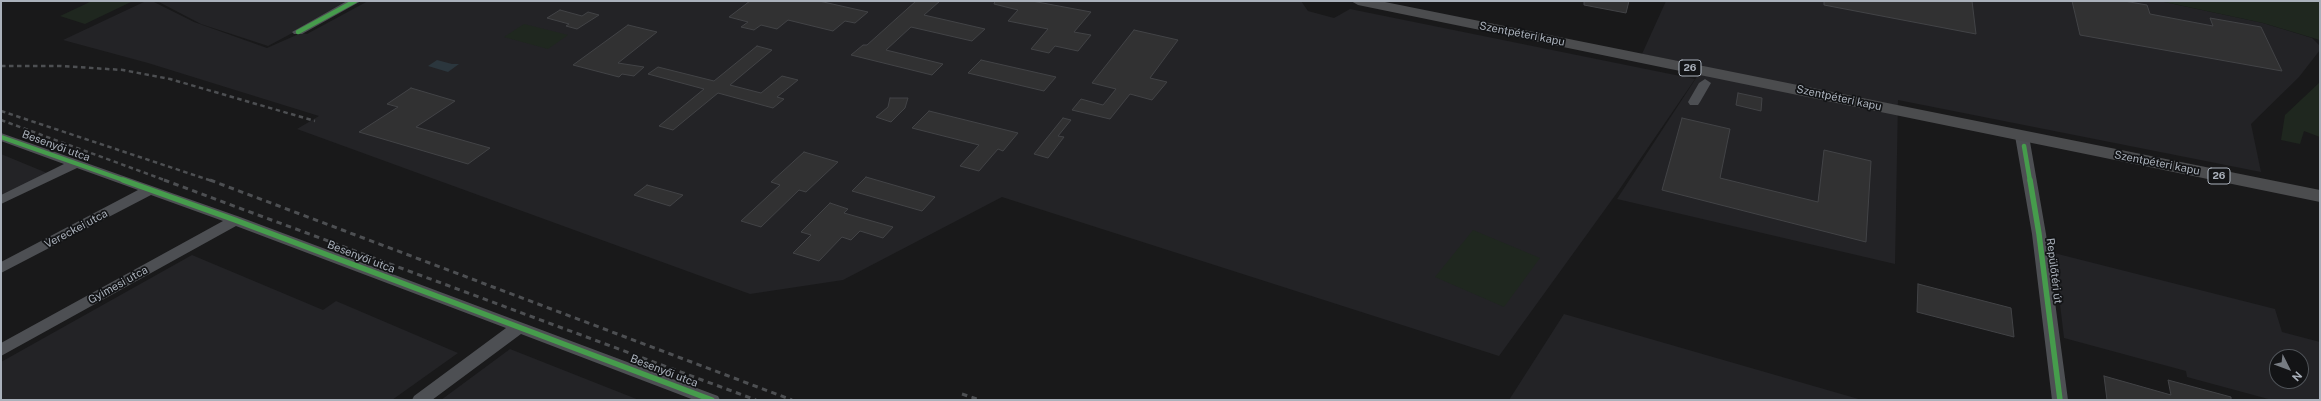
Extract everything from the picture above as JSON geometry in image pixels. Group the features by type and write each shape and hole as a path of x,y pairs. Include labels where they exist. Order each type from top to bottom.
{"main road":[{"name":"Szentpéteri kapu","path":"1358,1 2320,196"}],"street":[{"path":"298,32 355,1"},
{"path":"1694,102 1705,83"},
{"name":"Repülőtéri út","path":"2022,136 2039,234 2060,400"},
{"name":"Besenyői utca","path":"1,137 235,220 712,400"},
{"path":"1,200 75,164"},
{"path":"121,180 128,202"},
{"name":"Vereckei utca","path":"1,268 150,190"},
{"name":"Gyimesi utca","path":"1,350 235,220"},
{"path":"420,400 518,328"}],"shaded area":[{"path":"92,1 133,1 85,24 60,16"},
{"path":"146,1 152,1 194,22 267,48 301,33 307,34 368,1 1301,1 1308,11 1334,18 1350,9 1695,79 1619,190 1499,356 1002,197 843,280 750,294 297,129 319,116 148,63 63,40"},
{"path":"157,1 352,1 268,46 201,24"},
{"path":"1666,1 2160,1 2263,23 2312,38 2320,46 2320,50 2299,77 2251,124 2261,172 1898,100 1895,264 1617,199 1704,66 1642,54"},
{"path":"2160,1 2320,1 2320,40 2263,23"},
{"path":"524,24 568,35 548,49 504,37"},
{"path":"437,60 452,64 459,64 448,72 428,66"},
{"path":"2320,82 2320,137 2304,131 2300,144 2281,140 2285,115"},
{"path":"1,154 47,173 1,196"},
{"path":"1473,230 1540,258 1504,307 1435,277"},
{"path":"2054,253 2275,309 2282,332 2320,342 2320,400 2272,400 2187,377 2186,371 2064,338"},
{"path":"192,255 323,310 336,301 458,353 392,400 1,400 1,362"},
{"path":"1564,314 1862,400 1509,400"},
{"path":"510,349 639,400 441,400"}],"building":[{"path":"750,1 819,1 868,12 855,23 845,21 833,31 788,20 777,29 761,25 754,30 741,27 748,22 729,17"},
{"path":"916,1 940,1 924,15 985,29 972,41 911,27 886,50 943,64 932,75 851,55 863,45 867,45"},
{"path":"995,1 1032,1 1091,12 1074,32 1091,35 1078,51 1055,46 1049,53 1031,49 1048,29 1008,21 1018,10 994,4"},
{"path":"1584,1 1629,1 1626,13 1584,5"},
{"path":"1824,1 1972,1 1976,34 1824,5"},
{"path":"2072,1 2124,1 2147,5 2150,14 2213,26 2210,18 2261,27 2282,71 2080,35"},
{"path":"560,10 582,16 588,12 599,15 577,29 566,26 569,24 547,18"},
{"path":"628,25 657,32 618,63 644,67 634,76 622,74 619,77 573,65"},
{"path":"1134,30 1178,40 1150,78 1167,82 1152,100 1130,94 1110,119 1072,110 1081,99 1103,105 1116,89 1092,83"},
{"path":"757,46 772,50 730,85 761,93 782,76 798,80 777,97 784,99 773,108 718,93 673,130 659,126 704,89 648,74 658,67 714,81"},
{"path":"981,60 1056,77 1044,91 968,73"},
{"path":"411,88 455,101 416,127 490,148 468,164 359,132 398,107 387,104"},
{"path":"1738,93 1762,98 1761,111 1736,105"},
{"path":"890,98 908,98 905,108 891,122 876,117 888,107"},
{"path":"929,111 1018,133 1003,151 998,149 979,171 960,166 979,145 912,128"},
{"path":"1063,118 1071,120 1058,136 1064,137 1048,158 1034,154"},
{"path":"1682,118 1730,129 1720,178 1818,202 1824,150 1871,161 1866,242 1662,190"},
{"path":"804,152 838,162 806,192 799,190 761,227 741,221 780,185 771,182"},
{"path":"866,177 935,197 922,211 852,191"},
{"path":"647,185 683,195 670,206 634,195"},
{"path":"830,203 848,209 844,213 893,227 883,238 860,231 851,240 842,237 819,261 793,253 811,235 801,232"},
{"path":"1918,284 2011,308 2014,337 1917,312"},
{"path":"2104,376 2171,395 2168,380 2231,397 2231,400 2107,400"}],"railway":[{"path":"1,66 60,66 123,70 170,79 315,121"},
{"path":"1,111 212,181"},
{"path":"1,120 167,181"},
{"path":"164,180 756,400"},
{"path":"210,180 792,400"},
{"path":"962,394 980,400"}],"cycle path":[{"path":"298,32 355,1"},
{"path":"1,137 235,220 712,400"},
{"path":"2024,146 2039,234 2060,400"}]}
